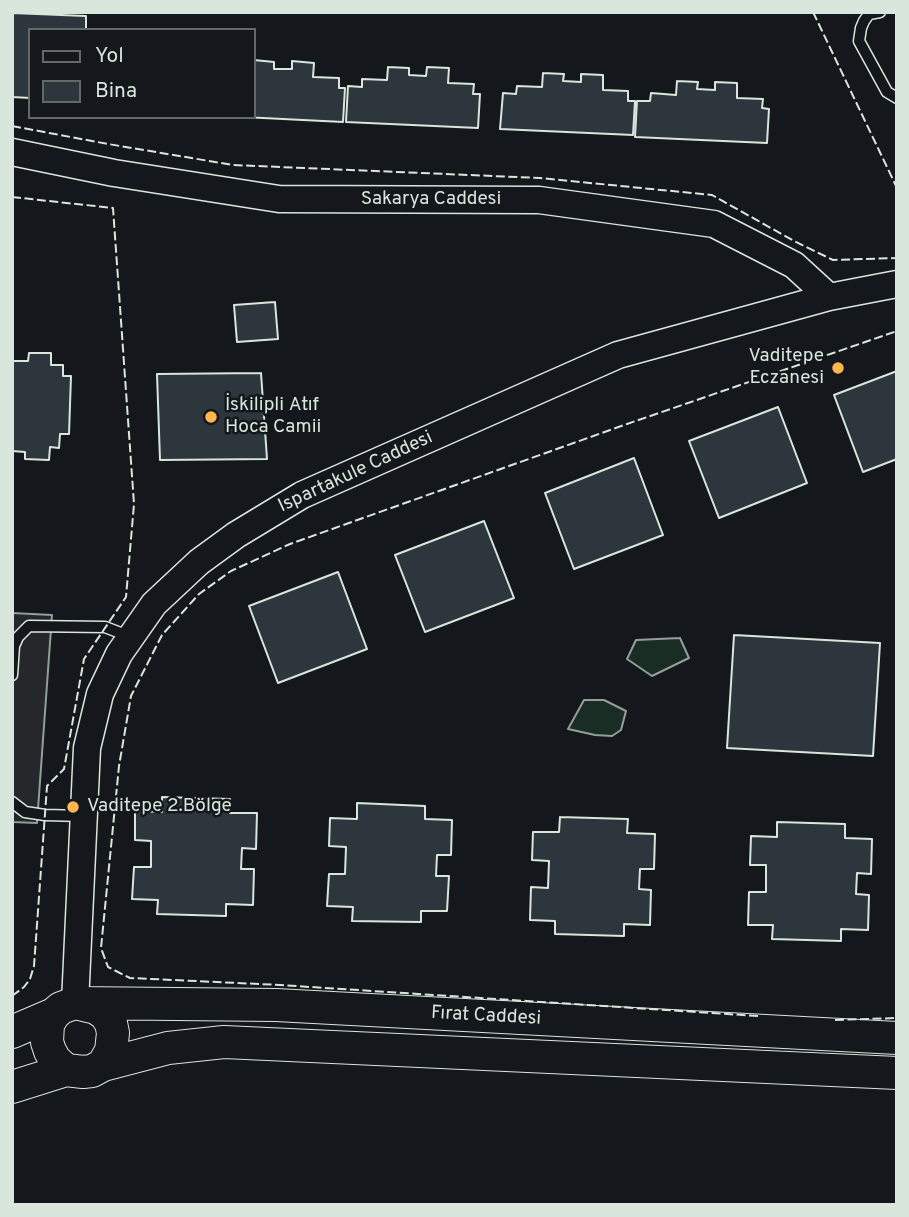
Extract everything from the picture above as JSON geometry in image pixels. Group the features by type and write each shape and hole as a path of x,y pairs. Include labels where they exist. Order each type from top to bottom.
{"main road":[{"name":"Fırat Caddesi","path":"12,1032 65,1009 276,1005 897,1038"},
{"path":"12,1087 66,1070 92,1071 103,1065 113,1042 111,1023 105,1014 96,1008 65,1009 48,1024 47,1042 50,1051 66,1070"},
{"name":"Fırat Caddesi","path":"103,1065 168,1048 224,1042 897,1073"}],"street":[{"name":"Sakarya Caddesi","path":"12,152 114,173 279,199 539,201 714,224 794,265 829,297"},
{"name":"Ispartakule Caddesi","path":"65,1009 84,816 87,748 100,694 119,654 154,604 199,562 236,535 302,495 618,355 829,297 897,284"}],"lane":[{"path":"880,12 869,14 861,28 859,41 887,92 897,98"},
{"path":"12,675 13,646 29,626 105,627 131,637"},
{"path":"12,802 25,812 84,816"}],"green space":[{"path":"680,638 689,658 652,676 627,659 636,640"},
{"path":"584,700 604,700 626,711 621,730 612,736 568,729"}],"shaded area":[{"path":"12,613 52,615 37,823 12,822"}],"building":[{"path":"12,13 86,16 86,28 28,28 28,98 12,97"},
{"path":"256,60 274,62 274,69 292,69 292,61 314,63 313,77 339,78 339,88 345,88 343,122 256,118"},
{"path":"388,67 409,68 409,75 426,76 427,67 449,68 448,83 474,84 473,94 480,94 478,128 346,122 348,86 362,87 362,79 387,80"},
{"path":"543,73 564,74 563,81 581,82 581,74 603,75 603,90 628,91 628,101 635,101 633,135 500,129 503,93 516,94 517,86 542,87"},
{"path":"677,81 698,82 697,89 715,90 715,82 737,83 737,98 763,99 762,108 769,109 767,143 635,137 637,101 650,101 651,93 676,95"},
{"path":"275,302 278,339 237,342 234,305"},
{"path":"29,353 51,353 51,365 63,365 63,376 71,376 69,434 60,434 59,448 50,447 49,460 25,459 25,452 12,451 12,361 28,361"},
{"path":"897,371 897,459 863,472 834,395"},
{"name":"İskilipli Atıf Hoca Camii","path":"261,373 267,459 160,460 157,374"},
{"path":"778,407 807,483 719,518 689,441"},
{"path":"634,458 663,535 574,569 545,493"},
{"path":"484,521 514,598 425,632 395,555"},
{"path":"338,572 367,649 278,683 249,606"},
{"path":"734,635 880,643 873,756 727,748"},
{"path":"162,797 230,799 230,813 257,813 256,849 242,848 241,869 254,869 253,905 226,904 226,916 157,914 158,900 132,899 134,867 151,867 151,841 135,840 135,811 162,812"},
{"path":"357,803 425,806 425,819 452,820 451,855 437,855 436,876 449,876 447,911 421,911 421,922 352,921 353,907 327,906 329,874 345,874 346,847 329,846 330,818 357,819"},
{"path":"560,817 628,819 627,833 655,834 654,869 640,869 639,889 651,890 650,925 624,924 624,936 555,934 555,921 530,920 531,887 548,888 549,861 532,860 533,832 559,832"},
{"path":"777,822 845,824 845,838 872,839 871,874 857,873 856,894 869,895 868,930 841,929 841,941 772,939 773,925 748,925 749,892 766,892 766,865 750,865 751,836 777,837"}],"fence":[{"path":"813,12 897,188"},
{"path":"12,126 233,165 540,178 712,195 833,260 897,258"},
{"path":"12,197 113,208 134,504 126,597 84,659 64,769 47,786 34,966 30,979 12,996"},
{"path":"758,1016 130,978 108,967 101,948 119,766 131,696 162,635 199,594 231,571 290,544 897,331"},
{"path":"835,1020 897,1018"}],"place":[{"name":"Vaditepe Eczanesi","path":"838,368"},
{"name":"İskilipli Atıf Hoca Camii","path":"211,417"},
{"name":"Vaditepe 2.Bölge","path":"73,807"}]}
